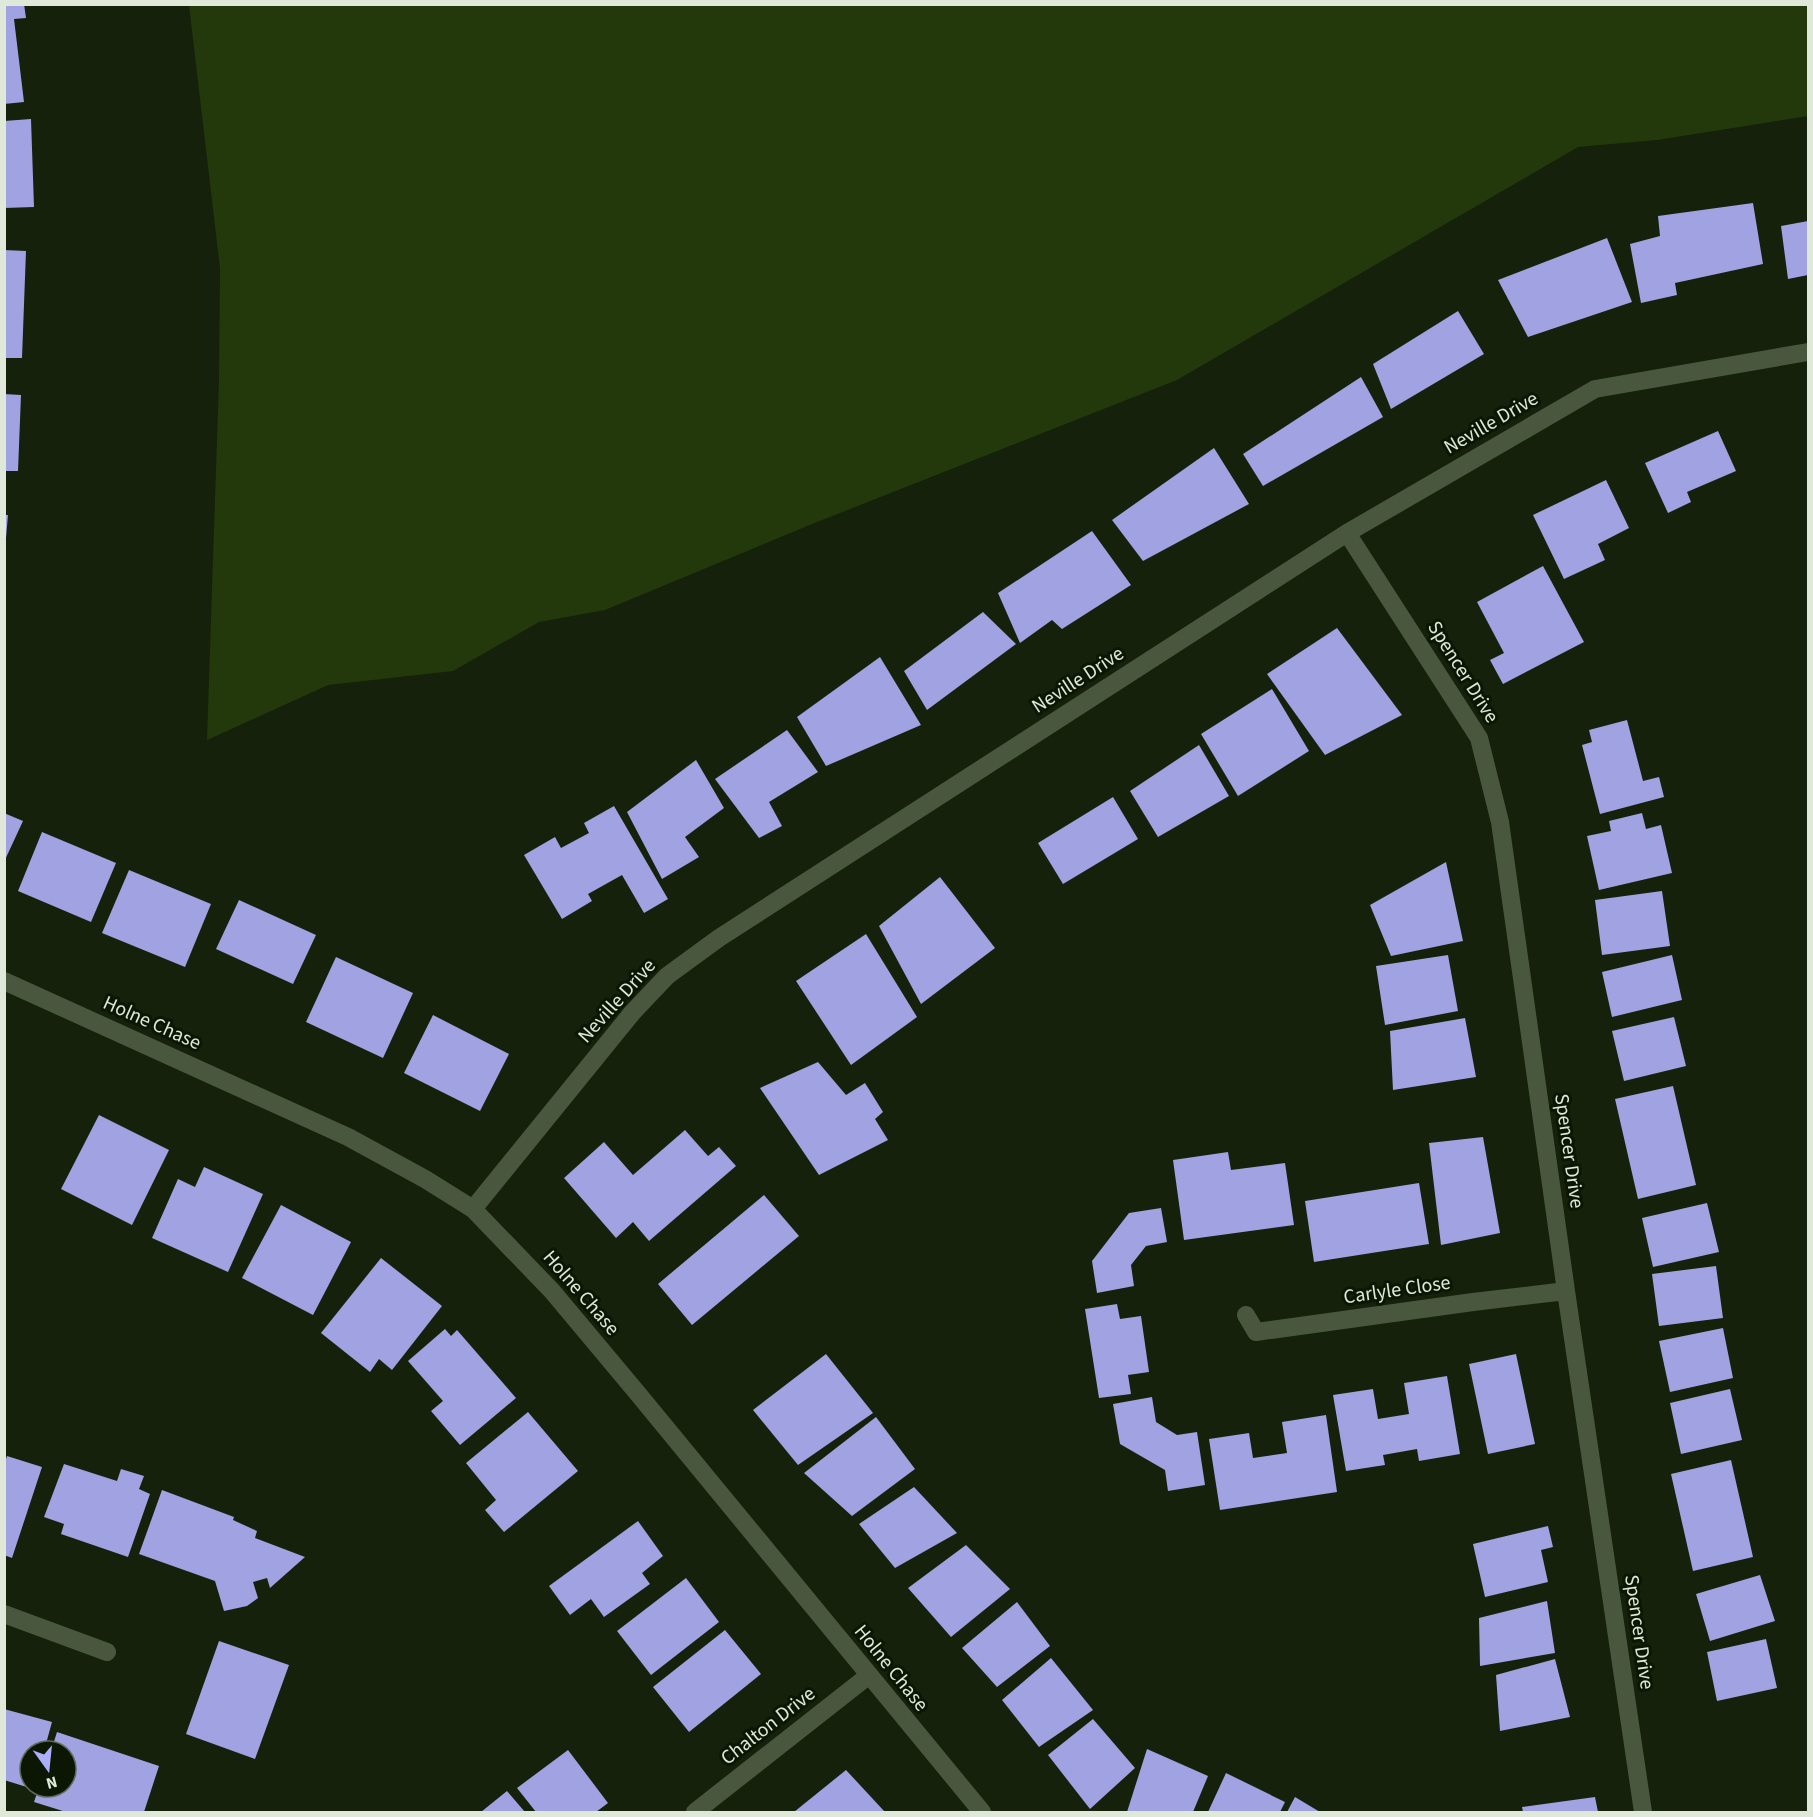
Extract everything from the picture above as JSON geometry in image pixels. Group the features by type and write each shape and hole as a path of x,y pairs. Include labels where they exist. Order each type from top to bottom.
{"street":[{"name":"Neville Drive","path":"473,1209 632,1013 667,976 718,938 1347,533 1594,389 1809,352"},
{"name":"Spencer Drive","path":"1347,533 1479,738 1500,822 1643,1812"},
{"name":"Holne Chase","path":"4,981 348,1137 425,1179 473,1209 559,1299 982,1812"},
{"name":"Carlyle Close","path":"1246,1315 1256,1332 1566,1291"},
{"path":"4,1614 107,1652"},
{"name":"Chalton Drive","path":"695,1812 868,1676"}],"green space":[{"path":"189,5 1808,5 1808,116 1657,140 1578,147 1177,380 812,524 605,610 539,622 453,671 328,685 207,740 219,380 220,268"}],"building":[{"path":"4,4 24,4 26,18 14,19 24,102 4,104"},
{"path":"31,119 34,207 4,208 4,121"},
{"path":"1753,203 1763,264 1675,283 1677,295 1641,303 1630,244 1660,236 1658,216"},
{"path":"1808,221 1808,275 1788,279 1781,226"},
{"path":"1607,238 1632,302 1528,337 1498,280"},
{"path":"4,250 26,251 22,358 4,358"},
{"path":"1458,311 1484,354 1391,409 1373,364"},
{"path":"1361,377 1383,417 1263,486 1243,454"},
{"path":"4,394 21,395 18,471 4,471"},
{"path":"1718,431 1736,471 1687,492 1691,502 1668,513 1645,463"},
{"path":"1214,448 1249,504 1143,561 1112,520"},
{"path":"1606,480 1629,528 1598,544 1605,560 1564,579 1533,515"},
{"path":"4,515 8,515 6,538 4,538"},
{"path":"1092,531 1131,585 1062,629 1052,620 1020,643 998,593"},
{"path":"1543,566 1584,642 1503,684 1490,660 1504,653 1477,602"},
{"path":"983,612 1016,644 927,710 904,671"},
{"path":"1337,628 1402,715 1325,755 1267,674"},
{"path":"880,657 921,725 826,766 797,717"},
{"path":"1272,689 1309,751 1238,796 1201,734"},
{"path":"1627,720 1643,781 1659,777 1664,797 1600,814 1582,745 1592,742 1589,730"},
{"path":"787,730 818,772 769,802 782,826 759,838 715,779"},
{"path":"1199,745 1229,796 1158,837 1130,791"},
{"path":"696,760 724,808 685,837 699,857 662,879 627,812"},
{"path":"1113,797 1138,839 1063,884 1038,843"},
{"path":"614,806 668,899 644,913 622,875 588,894 592,901 562,919 524,855 555,837 561,848 589,833 584,823"},
{"path":"4,813 23,821 4,862"},
{"path":"1642,813 1646,829 1661,825 1672,873 1599,890 1587,836 1611,831 1609,821"},
{"path":"42,832 116,863 91,922 18,891"},
{"path":"1446,862 1463,941 1391,956 1370,905"},
{"path":"129,870 211,904 185,967 102,933"},
{"path":"940,877 995,948 921,1004 879,926"},
{"path":"1662,891 1670,946 1602,955 1595,900"},
{"path":"239,900 316,935 293,984 216,949"},
{"path":"866,934 917,1017 851,1065 796,981"},
{"path":"1448,955 1458,1011 1385,1025 1376,966"},
{"path":"1672,955 1682,1000 1612,1017 1602,972"},
{"path":"336,957 413,993 383,1058 306,1022"},
{"path":"433,1015 509,1054 480,1111 404,1073"},
{"path":"1674,1017 1686,1066 1624,1081 1612,1031"},
{"path":"1465,1018 1476,1077 1393,1090 1390,1031"},
{"path":"818,1062 846,1095 865,1083 883,1112 875,1119 888,1140 819,1175 760,1088"},
{"path":"1673,1086 1696,1185 1638,1199 1615,1099"},
{"path":"99,1115 169,1150 132,1225 61,1189"},
{"path":"685,1130 708,1156 719,1147 736,1166 649,1241 633,1222 616,1238 564,1178 604,1142 633,1175"},
{"path":"1483,1137 1500,1233 1441,1245 1429,1143"},
{"path":"1228,1152 1231,1170 1285,1163 1294,1225 1184,1240 1173,1160"},
{"path":"204,1167 263,1194 228,1272 152,1238 178,1179 195,1187"},
{"path":"1419,1183 1429,1244 1314,1262 1305,1201"},
{"path":"764,1195 799,1236 692,1325 658,1284"},
{"path":"1707,1203 1719,1252 1653,1267 1642,1218"},
{"path":"281,1205 351,1242 313,1315 242,1278"},
{"path":"1161,1208 1167,1242 1146,1246 1131,1265 1134,1286 1097,1293 1092,1261 1129,1213"},
{"path":"381,1258 442,1306 392,1370 379,1359 370,1372 321,1333"},
{"path":"1716,1266 1723,1318 1659,1326 1652,1274"},
{"path":"1117,1304 1120,1319 1141,1316 1149,1372 1128,1375 1131,1394 1099,1398 1085,1309"},
{"path":"1723,1328 1733,1378 1670,1392 1659,1341"},
{"path":"445,1329 451,1336 457,1330 516,1398 460,1445 431,1411 443,1401 408,1361"},
{"path":"826,1354 873,1413 798,1465 753,1410"},
{"path":"1516,1354 1535,1444 1488,1454 1469,1364"},
{"path":"1447,1376 1460,1454 1419,1461 1417,1449 1383,1455 1385,1465 1346,1471 1333,1395 1373,1389 1378,1419 1409,1414 1404,1383"},
{"path":"1730,1389 1742,1440 1681,1454 1670,1403"},
{"path":"1152,1397 1156,1422 1177,1435 1197,1432 1205,1485 1168,1491 1165,1470 1120,1444 1113,1404"},
{"path":"528,1412 578,1471 504,1532 485,1510 496,1500 466,1463"},
{"path":"1326,1415 1337,1492 1220,1510 1209,1439 1249,1433 1253,1458 1287,1453 1282,1422"},
{"path":"876,1417 915,1469 852,1516 804,1473"},
{"path":"7,1456 42,1467 12,1558 4,1555 4,1465"},
{"path":"1731,1460 1753,1557 1693,1571 1671,1474"},
{"path":"64,1464 117,1481 121,1469 144,1476 139,1489 150,1494 128,1557 61,1534 64,1524 44,1517"},
{"path":"914,1487 957,1533 895,1568 859,1524"},
{"path":"162,1490 234,1517 233,1520 257,1531 255,1538 305,1557 270,1588 267,1578 253,1582 258,1598 247,1606 224,1611 215,1581 139,1554"},
{"path":"638,1521 663,1556 642,1573 650,1584 604,1617 591,1599 570,1615 549,1586"},
{"path":"1548,1526 1553,1547 1541,1550 1548,1582 1485,1597 1473,1544"},
{"path":"966,1545 1010,1589 951,1637 908,1588"},
{"path":"1760,1575 1775,1621 1710,1641 1696,1594"},
{"path":"686,1578 719,1622 651,1675 617,1631"},
{"path":"1547,1601 1555,1653 1480,1666 1479,1618"},
{"path":"1017,1602 1050,1646 997,1687 962,1648"},
{"path":"725,1630 761,1674 689,1732 653,1687"},
{"path":"1766,1639 1777,1688 1717,1701 1707,1652"},
{"path":"219,1641 289,1665 255,1759 186,1734"},
{"path":"1051,1658 1093,1710 1039,1747 1002,1700"},
{"path":"1555,1659 1570,1717 1500,1731 1496,1675"},
{"path":"4,1709 52,1722 47,1739 18,1739 18,1784 4,1780"},
{"path":"1093,1719 1135,1768 1090,1809 1048,1755"},
{"path":"57,1732 78,1739 55,1739"},
{"path":"78,1739 159,1766 144,1812 66,1812 34,1802 35,1799 78,1799"},
{"path":"1147,1749 1208,1776 1193,1812 1127,1812"},
{"path":"568,1750 608,1803 596,1812 536,1812 517,1788"},
{"path":"846,1770 885,1812 794,1812"},
{"path":"1226,1773 1285,1802 1280,1812 1208,1812"},
{"path":"507,1791 525,1812 481,1812"},
{"path":"1295,1797 1320,1812 1287,1812"},
{"path":"1595,1797 1598,1812 1523,1812 1522,1807"}]}
